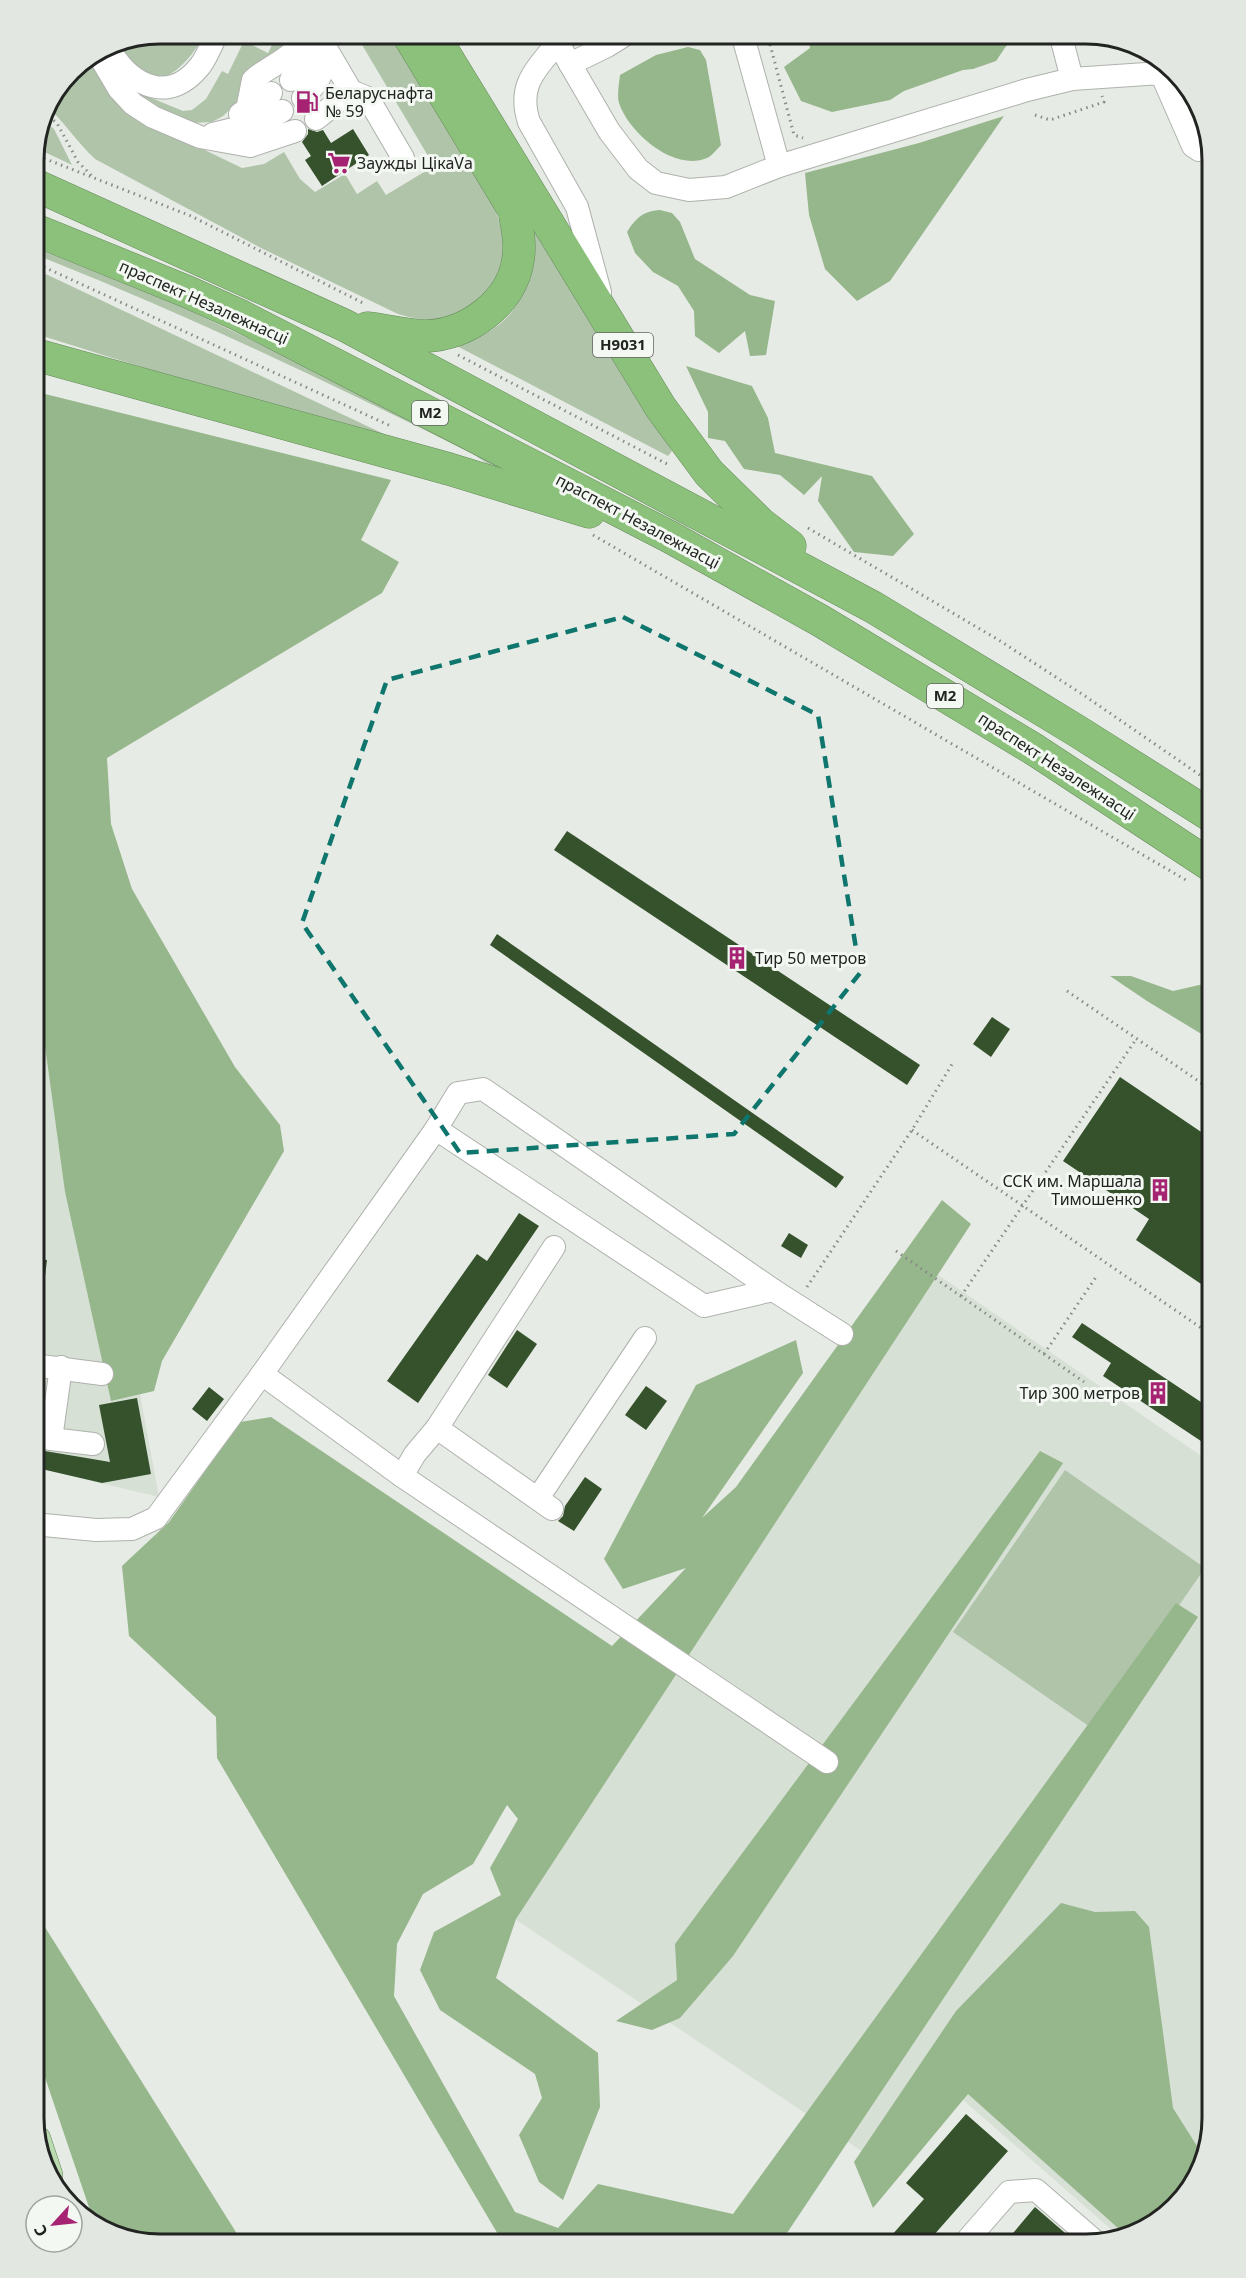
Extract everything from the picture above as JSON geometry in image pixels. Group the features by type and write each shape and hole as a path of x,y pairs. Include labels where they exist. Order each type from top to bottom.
{"highway":[{"path":"344,325 425,336 444,343 452,332 472,323 502,297 512,280 518,262 520,239 514,210 414,44"},
{"name":"Н9031","path":"439,44 661,408 709,473 760,523 873,607"},
{"name":"М2","path":"44,189 344,325 873,607 1077,731 1202,811"},
{"name":"праспект Незалежнасці","path":"44,233 239,315 670,537 821,621 1035,750 1202,860"},
{"path":"44,357 449,469 670,537"}],"street":[{"path":"112,54 130,76 147,86 164,88 178,84 191,76 201,64 211,44"},
{"path":"247,110 253,80 295,51 301,44"},
{"path":"297,89 320,80 324,65 318,44"},
{"path":"321,44 351,91 368,98 403,158"},
{"path":"557,44 533,73 525,96 525,109 529,122 577,207 597,286 619,338"},
{"path":"566,44 570,64 609,131 638,169 656,183 689,190 726,187 779,166 1027,90 1072,79 1155,66"},
{"path":"570,64 610,44"},
{"path":"745,44 779,166"},
{"path":"1063,44 1072,79"},
{"path":"101,59 119,89 133,104 153,117 200,137 250,146 295,131"},
{"path":"1168,76 1189,109 1193,146 1202,150"},
{"path":"316,119 351,91"},
{"path":"277,102 266,122 200,137 247,110 277,102"},
{"path":"44,1525 96,1530 132,1529 156,1518 262,1374 436,1129 458,1093 483,1089 773,1290 842,1334"},
{"path":"436,1129 704,1306 773,1290"},
{"path":"402,1476 415,1454 437,1428 554,1247"},
{"path":"437,1428 545,1504 645,1338"},
{"path":"44,1366 102,1374"},
{"path":"44,1430 61,1367"},
{"path":"262,1374 402,1476 827,1762"},
{"path":"44,1437 93,1444"},
{"path":"973,2234 1009,2192 1036,2190 1087,2234"}],"path":[{"path":"771,44 794,135 805,139"},
{"path":"51,119 57,123 78,162 93,178"},
{"path":"44,158 191,216 370,307"},
{"path":"44,267 403,431"},
{"path":"444,343 669,465"},
{"path":"802,524 997,639 1202,776"},
{"path":"588,533 1202,891"},
{"path":"1067,991 1202,1083"},
{"path":"961,1296 1137,1038"},
{"path":"796,1304 912,1130 954,1061"},
{"path":"912,1130 1202,1329"},
{"path":"896,1251 1084,1382"},
{"path":"1044,1354 1095,1277"}],"highlighted area":[{"path":"623,617 818,715 860,973 734,1134 460,1153 302,923 387,680"}],"shaded area":[{"path":"44,1039 65,1192 111,1400 140,1394 159,1497 44,1470"},
{"path":"937,1274 1202,1456 1202,2134 1191,2170 1174,2195 1157,2211 1131,2226 1113,2231 938,2078 875,2160 515,1919"}],"green space":[{"path":"144,44 199,44 180,67 162,78 152,79 143,76 117,51"},
{"path":"243,44 250,44 268,53 272,44 291,44 253,69 235,105 212,122 191,123 156,110 129,86 144,95 183,111 192,110 206,99 222,71 228,74"},
{"path":"362,44 398,44 497,213 504,245 499,276 491,287 470,306 451,317 431,320 398,314 263,249 95,159 53,112 72,83 95,63 126,112 242,168 264,164 284,152 300,179 315,192 345,174 357,194 377,181 386,195 434,166"},
{"path":"809,44 1008,44 996,61 904,91 890,100 832,112 801,101 784,67 810,48"},
{"path":"688,47 700,50 706,60 721,145 709,157 694,161 681,160 654,147 624,115 618,97 620,75 656,55"},
{"path":"1004,116 890,281 857,301 825,269 809,215 805,173 919,143"},
{"path":"49,125 54,129 72,165 44,152"},
{"path":"523,206 672,451 668,456 455,345 489,332 515,308 525,279"},
{"path":"660,210 672,213 680,222 695,259 750,295 775,301 766,355 750,356 745,331 719,353 695,336 694,311 678,286 653,272 635,253 627,232 640,216"},
{"path":"44,251 182,307 310,368 525,477 491,466 473,454 314,377 99,280 44,258"},
{"path":"44,273 441,461 44,336"},
{"path":"686,366 752,386 768,418 775,453 872,476 914,534 893,556 854,552 818,501 822,476 804,495 780,475 744,469 725,441 708,438 708,412"},
{"path":"44,394 391,480 361,540 399,562 382,593 107,758 111,824 132,889 235,1067 280,1125 284,1151 162,1361 154,1391 111,1401 65,1192 44,1039"},
{"path":"1110,976 1131,976 1173,991 1202,984 1202,1034"},
{"path":"942,1200 971,1224 516,1919 496,1978 598,2053 600,2107 563,2200 539,2182 519,2135 542,2098 535,2074 440,2010 420,1970 434,1932 501,1895 490,1868 518,1819 507,1805 473,1864 423,1894 397,1944 394,1996 515,2212 558,2228 598,2184 733,2214 1176,1603 1198,1617 786,2234 498,2234 217,1758 216,1717 129,1636 122,1566 169,1522 240,1422 271,1417 612,1646 686,1568 623,1589 604,1559 696,1385 796,1340 803,1373 702,1518 736,1487"},
{"path":"1040,1451 1063,1463 733,1956 680,2018 652,2030 616,2021 677,1980 675,1944"},
{"path":"1065,1470 1202,1566 1202,1572 1093,1729 953,1632"},
{"path":"1061,1903 1095,1912 1135,1911 1149,1927 1173,2108 1199,2149 1191,2170 1174,2195 1145,2219 1120,2230 968,2094 873,2208 854,2162 956,2011"},
{"path":"44,1926 237,2234 137,2232 115,2226 91,2212 44,2074"}],"building":[{"path":"308,129 317,132 323,130 331,143 353,129 369,155 322,186 305,160 311,156 302,142 308,134"},
{"name":"Тир 50 метров","path":"567,831 920,1065 907,1085 554,850"},
{"path":"497,934 844,1177 836,1188 490,945"},
{"path":"992,1017 1010,1029 991,1057 973,1044"},
{"name":"ССК им. Маршала Тимошенко","path":"1120,1077 1202,1133 1202,1285 1136,1240 1149,1219 1063,1161"},
{"path":"519,1213 539,1226 418,1403 387,1381 477,1254 487,1261"},
{"path":"789,1233 808,1245 801,1258 781,1246"},
{"path":"44,1260 47,1260 44,1285"},
{"name":"Тир 300 метров","path":"1082,1323 1202,1403 1202,1442 1103,1376 1111,1363 1072,1337"},
{"path":"517,1330 537,1344 507,1388 488,1375"},
{"path":"646,1386 667,1401 646,1430 625,1415"},
{"path":"209,1387 224,1399 207,1421 192,1409"},
{"path":"137,1398 151,1474 102,1483 44,1470 44,1451 110,1462 99,1405"},
{"path":"585,1477 602,1489 574,1531 558,1521 563,1516 565,1506"},
{"path":"966,2114 1008,2151 935,2234 893,2234 924,2199 906,2183"},
{"path":"1035,2207 1066,2234 1012,2234"}],"place":[{"name":"Беларуснафта № 59","path":"307,102"},
{"name":"Заужды ЦікаVа","path":"339,163"},
{"name":"Тир 50 метров","path":"737,958"},
{"name":"ССК им. Маршала Тимошенко","path":"1160,1190"},
{"name":"Тир 300 метров","path":"1158,1393"}]}
